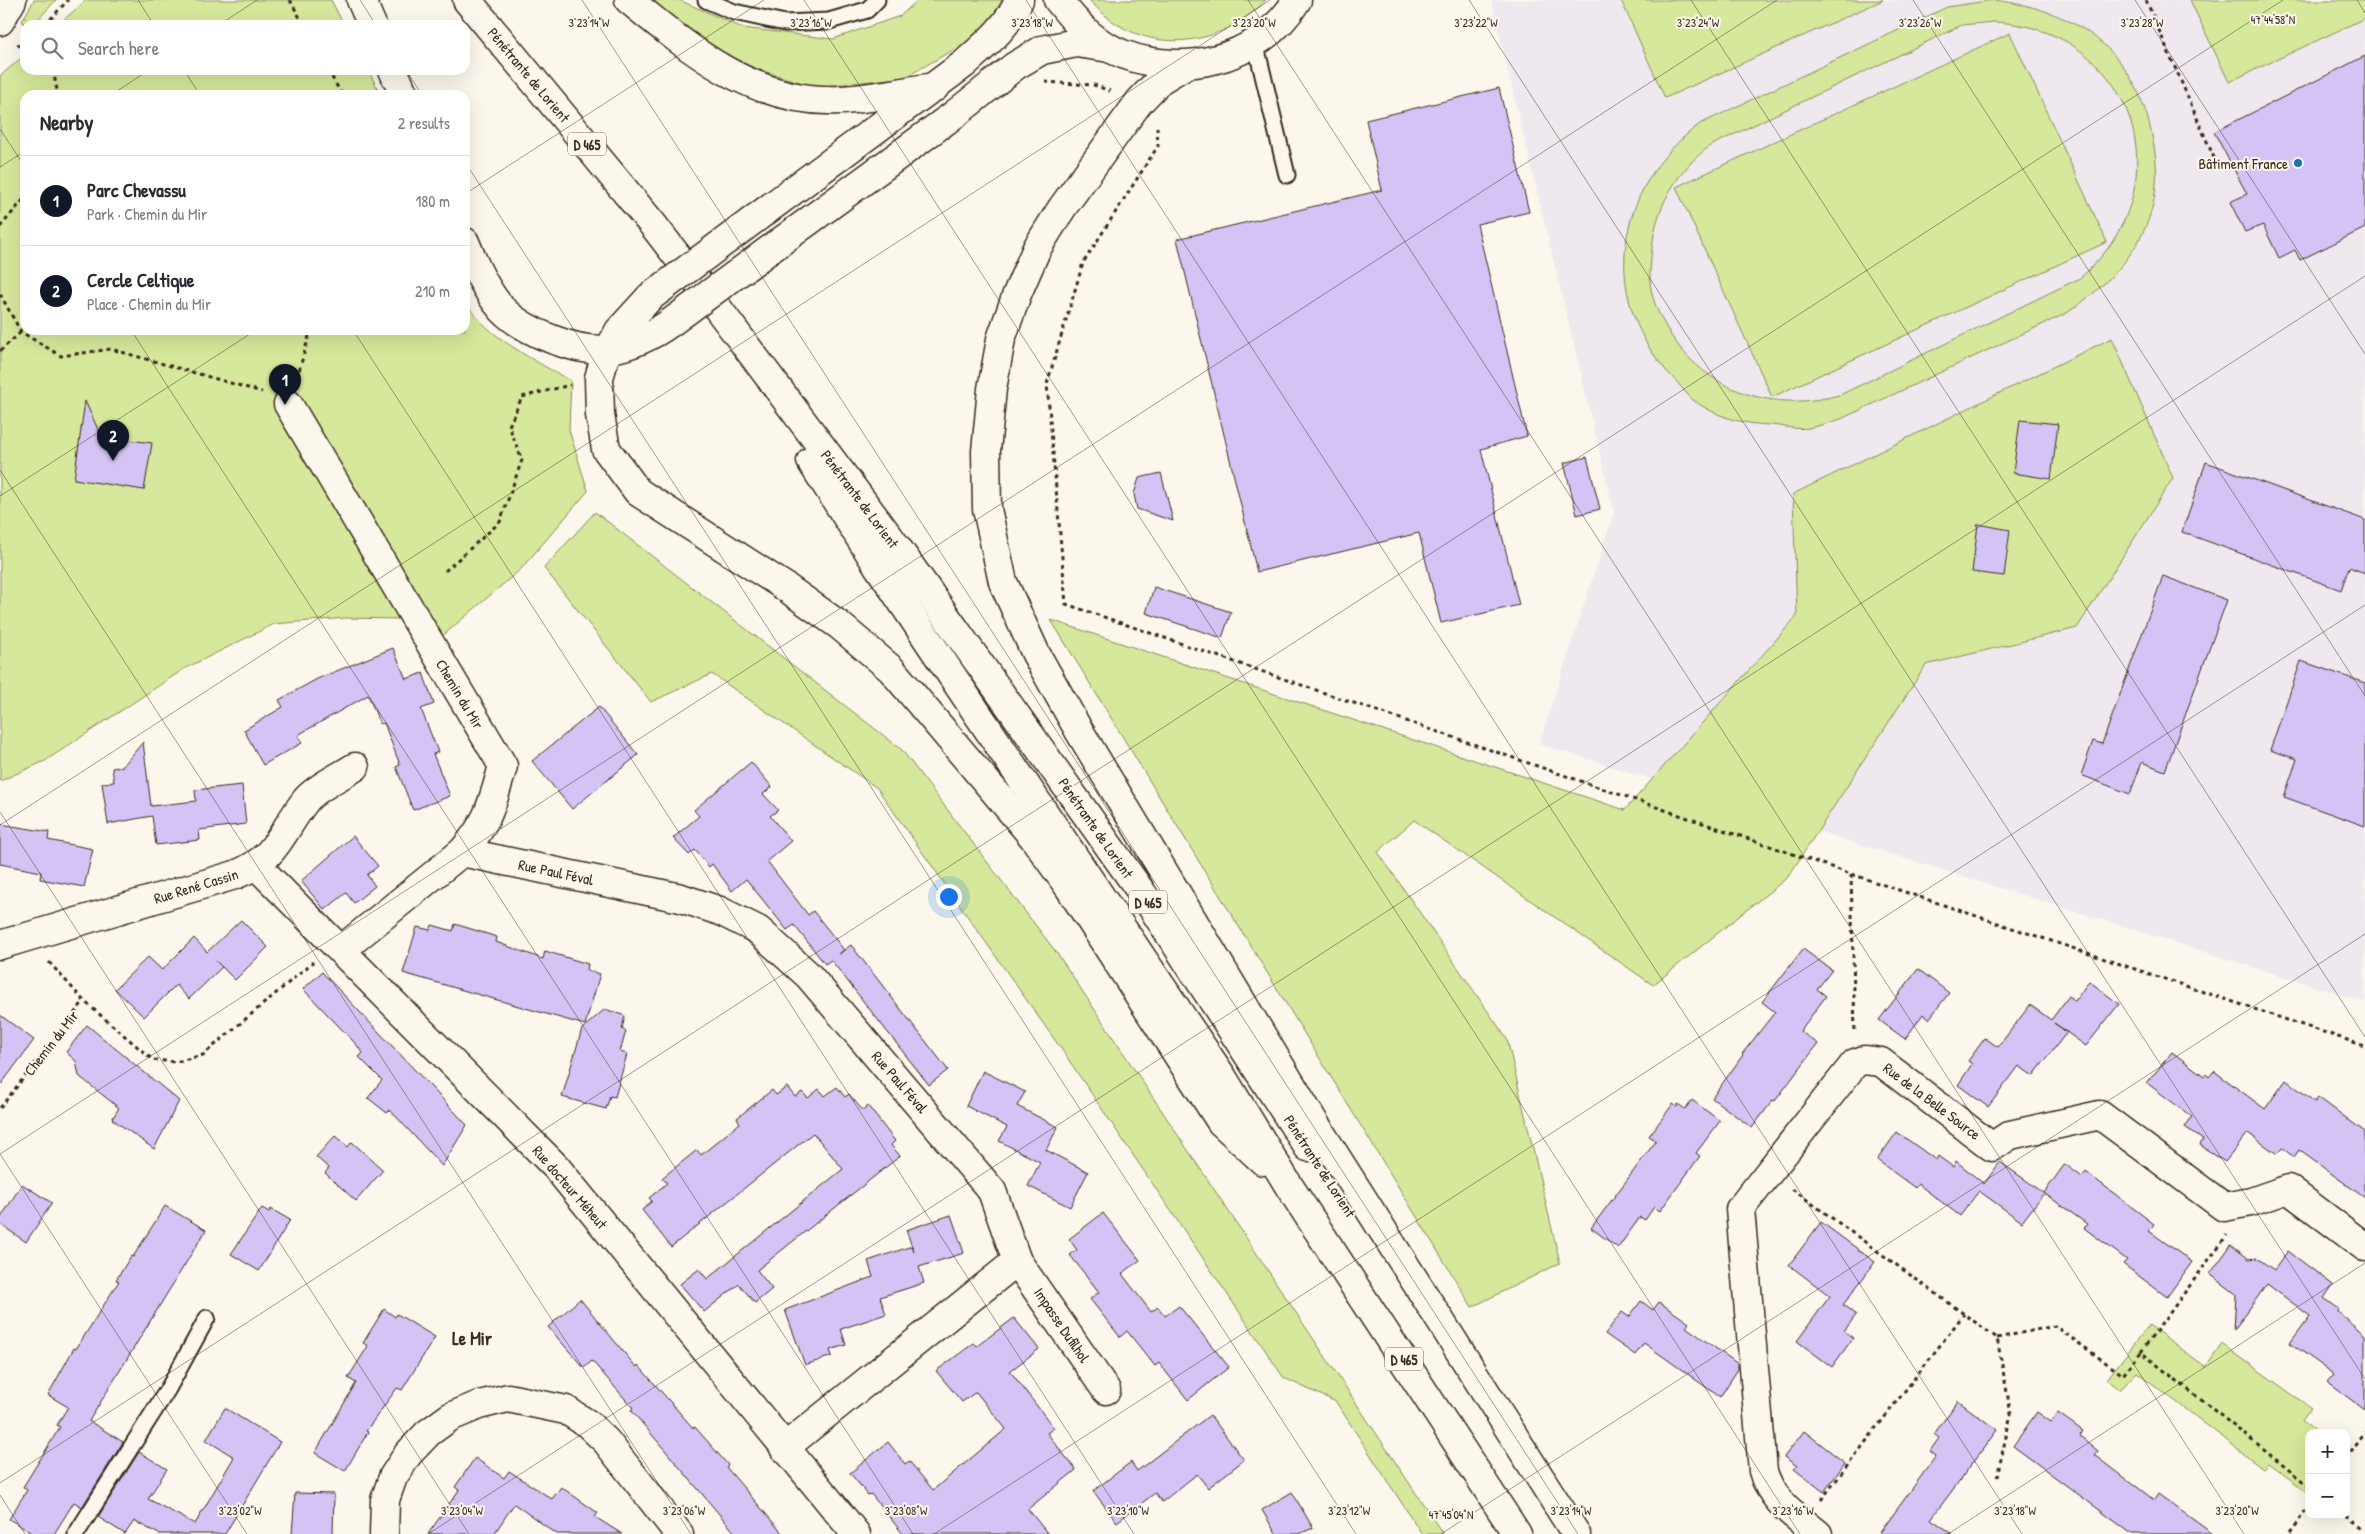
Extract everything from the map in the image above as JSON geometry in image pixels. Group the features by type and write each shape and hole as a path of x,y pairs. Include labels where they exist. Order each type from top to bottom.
{"main road":[{"path":"0,21 12,0"},
{"path":"360,0 370,20"},
{"name":"Pénétrante de Lorient","path":"467,0 654,226 896,546 1152,907 1442,1354 1563,1534"},
{"path":"629,0 679,41 723,71 768,91 807,99 840,100 935,87"},
{"path":"1019,0 1015,9 994,38 935,87 650,296 619,331 599,378 600,415 606,449 638,492 784,586 839,625 891,669 1034,838 1069,887 1221,1122 1289,1186"},
{"path":"1058,0 1071,17 1089,35 1110,48 1134,58 1159,64 1185,65 1211,61 1235,53 1255,42 1272,30 1297,0"},
{"path":"470,253 483,283 503,309 532,330 565,344 610,349 654,335 1028,58 1042,50 1076,43 1110,48"},
{"path":"1185,65 1160,80 1139,102 1062,208 1036,248 1001,339 992,390 986,461 987,509 1003,582 1036,654 1073,721 1307,1110 1576,1534"},
{"path":"395,75 402,90"},
{"name":"Pénétrante de Lorient","path":"704,290 878,566 1223,1078 1289,1186 1517,1534"},
{"name":"Chemin du Mir","path":"288,404 503,766 488,816 478,834 462,852 338,947"},
{"name":"Rue René Cassin","path":"0,945 235,875 256,865 273,849 308,798 355,767"},
{"name":"Rue Paul Féval","path":"462,852 681,898 720,911 758,930 808,975 992,1190 1017,1261"},
{"name":"Rue docteur Méheut","path":"256,865 556,1167 856,1534"},
{"name":"Rue de la Belle Source","path":"1855,1063 1864,1060 1881,1062 1992,1147 2010,1135 2100,1115 2224,1207 2251,1202 2288,1189 2365,1247"},
{"path":"1811,1528 1778,1501 1768,1487 1763,1471 1740,1209 1855,1063"},
{"path":"784,1448 1017,1261"},
{"name":"Impasse Dufilhol","path":"1017,1261 1106,1390"},
{"path":"384,1534 385,1500 393,1477 408,1454 428,1433 450,1417 479,1405 508,1398 566,1410 588,1424 606,1441 679,1534"}],"lane":[{"path":"706,0 734,12 785,23 829,22 867,10 877,0"},
{"path":"1255,42 1287,175"},
{"path":"76,1534 168,1389 207,1318"}],"path":[{"path":"50,20 68,0"},
{"path":"290,0 301,20"},
{"path":"2146,0 2215,160"},
{"path":"54,75 57,90"},
{"path":"331,75 339,90"},
{"path":"1139,102 1157,126 1158,146 1083,263 1047,384 1066,604 1851,874 2365,1046"},
{"path":"0,227 20,204"},
{"path":"0,294 20,330"},
{"path":"0,351 20,333"},
{"path":"26,335 61,356 111,349 253,388 288,404 310,335"},
{"path":"445,571 500,522 522,460 509,426 522,397 599,378"},
{"path":"1851,874 1855,1063"},
{"name":"Chemin du Mir","path":"28,937 84,1001 153,1060 176,1062 203,1055 338,947"},
{"name":"Chemin du Mir","path":"0,1108 84,1001"},
{"path":"1769,1172 1997,1338 2011,1414 1997,1477"},
{"path":"1997,1338 2055,1326 2123,1375 2251,1202"},
{"path":"1811,1528 1964,1314"},
{"path":"2141,1352 2305,1483"},
{"path":"2350,1453 2365,1432"},
{"path":"2289,1534 2305,1513"},
{"path":"2350,1517 2365,1528"}],"shaded area":[{"path":"1491,0 2365,0 2365,1002 1539,744 1614,512"}],"green space":[{"path":"34,0 56,0 38,20 23,20"},
{"path":"86,0 331,0 341,20 64,20"},
{"path":"650,0 679,0 743,28 833,39 900,16 918,0 1008,0 984,32 906,77 816,87 734,62"},
{"path":"1089,0 1266,0 1235,24 1217,33 1179,41 1160,40 1140,35 1122,27 1108,18"},
{"path":"1621,0 1883,0 1665,98"},
{"path":"1993,0 2025,5 2054,14 2080,27 2102,43 2121,63 2136,87 2147,115 2156,159 2155,196 2149,220 2138,242 2124,263 2106,282 2067,313 1841,419 1809,428 1795,428 1739,421 1720,415 1702,406 1688,395 1650,349 1634,316 1626,281 1626,246 1633,212 1648,180 1671,150 1700,124 1947,7","holes":["1993,22 2042,31 2081,51 2111,81 2130,118 2137,158 2131,200 2113,241 2080,278 1842,394 1817,400 1792,401 1768,399 1744,393 1722,383 1702,370 1684,353 1669,332 1656,307 1650,286 1652,246 1665,200 1680,176 1699,155 1710,146 1962,25"]},
{"path":"2190,0 2365,0 2365,18 2229,82"},
{"path":"2010,33 2107,242 1772,397 1676,187"},
{"path":"20,59 20,75 371,75 378,90 20,90 20,335 470,335 470,308 497,336 571,381 569,430 588,491 521,569 440,638 398,619 346,618 274,624 184,669 45,761 0,781 0,76"},
{"path":"2112,338 2173,478 2077,628 1926,665 1788,877 1653,985 1414,820 1378,852 1507,1039 1560,1263 1472,1307 1051,620 1625,810 1797,616 1793,494"},
{"path":"595,512 901,749 1059,956 1443,1534 1422,1534 1336,1402 1284,1378 1064,1053 877,788 712,674 651,702 544,568"},
{"path":"2149,1325 2206,1367 2222,1344 2311,1408 2302,1421 2312,1429 2305,1429 2305,1490 2268,1463 2263,1468 2137,1372 2120,1390 2107,1379"}],"building":[{"name":"Bâtiment France","path":"2365,56 2365,228 2300,260 2295,250 2279,258 2263,225 2245,232 2230,202 2247,194 2214,132"},
{"path":"1499,88 1529,212 1477,224 1527,436 1481,449 1519,605 1441,623 1419,533 1257,572 1177,239 1382,190 1366,120"},
{"path":"85,401 101,436 152,443 144,490 74,479"},
{"path":"2020,420 2058,424 2051,479 2013,473"},
{"path":"1587,457 1600,509 1577,515 1564,463"},
{"path":"2206,462 2365,520 2365,573 2349,567 2341,590 2182,532"},
{"path":"1161,473 1173,521 1137,509 1134,494 1139,478"},
{"path":"1978,524 2010,530 2004,576 1972,572"},
{"path":"2163,576 2227,600 2165,771 2142,762 2130,794 2081,775 2093,741 2102,744"},
{"path":"1154,587 1231,612 1222,638 1146,613"},
{"path":"393,648 406,679 423,673 434,704 421,709 438,752 433,754 450,796 413,810 396,767 400,765 384,723 380,724 368,695 298,735 302,743 263,765 244,730 283,707 279,700 317,679"},
{"path":"2301,661 2365,683 2365,826 2284,797 2297,759 2270,750"},
{"path":"599,707 638,755 572,809 532,761"},
{"path":"143,742 151,806 196,801 195,790 242,785 246,824 199,830 200,840 156,845 152,816 108,824 102,783 114,782 112,768 123,766"},
{"path":"751,762 772,787 763,794 778,810 770,816 791,841 767,861 808,915 813,911 844,950 839,954 851,945 948,1070 929,1085 831,960 825,964 794,925 787,930 746,879 732,891 712,864 709,867 695,850 689,855 673,838 699,816 694,810"},
{"path":"0,824 49,832 48,840 93,849 84,887 40,879 41,872 0,864"},
{"path":"353,836 378,866 367,875 375,886 354,903 346,893 325,910 301,881"},
{"path":"241,920 268,947 235,980 222,967 189,999 176,985 144,1017 115,989 148,957 162,970 194,938 207,952"},
{"path":"455,924 497,937 496,942 543,959 545,951 588,964 587,970 600,974 585,1025 403,973 417,927 430,930 432,925 453,931"},
{"path":"1803,949 1832,970 1817,989 1826,996 1800,1031 1818,1044 1752,1128 1712,1098 1742,1054 1775,1012 1762,1002"},
{"path":"1918,969 1949,993 1929,1019 1923,1014 1905,1039 1879,1020"},
{"path":"322,972 467,1125 442,1166 390,1110 387,1113 368,1098 382,1080 359,1057 363,1053 354,1042 303,989"},
{"path":"2089,981 2119,1004 2086,1046 2067,1032 2033,1076 2019,1066 1988,1107 1958,1085 1972,1064 1968,1061 1985,1038 1998,1047 2030,1005 2051,1020 2069,996 2075,1001"},
{"path":"605,1009 625,1016 622,1029 626,1031 620,1052 627,1054 615,1097 610,1096 606,1109 562,1097 582,1029"},
{"path":"0,1015 34,1040 0,1086"},
{"path":"87,1025 179,1101 154,1149 112,1119 119,1108 79,1076 76,1061 66,1052"},
{"path":"2172,1052 2204,1076 2206,1074 2209,1077 2214,1071 2265,1109 2286,1080 2315,1102 2318,1097 2365,1132 2365,1198 2299,1150 2294,1157 2282,1148 2277,1154 2248,1133 2225,1162 2200,1145 2203,1140 2185,1127 2192,1117 2147,1083"},
{"path":"983,1071 1025,1092 1017,1106 1058,1127 1046,1150 1088,1172 1070,1207 1028,1186 1040,1162 999,1141 1007,1127 966,1106"},
{"path":"787,1087 795,1097 802,1092 808,1098 819,1089 825,1096 837,1087 845,1097 849,1094 863,1111 868,1106 895,1141 891,1145 900,1156 757,1270 772,1289 755,1303 739,1284 704,1312 680,1284 699,1269 707,1279 843,1169 813,1133 671,1247 642,1210 652,1201 649,1198 667,1183 662,1178 697,1150 701,1155 740,1123 737,1118 772,1090 776,1095"},
{"path":"1692,1100 1720,1121 1696,1153 1700,1156 1660,1211 1654,1207 1645,1220 1640,1217 1618,1248 1591,1228 1656,1141 1649,1136 1673,1104 1677,1107 1678,1104 1685,1109"},
{"path":"1897,1132 1936,1160 1938,1156 1953,1167 1956,1161 1984,1184 2000,1162 2044,1193 2022,1222 1979,1191 1960,1216 1918,1184 1915,1188 1877,1160"},
{"path":"335,1136 348,1147 352,1142 383,1170 356,1201 325,1173 329,1168 316,1157"},
{"path":"2065,1164 2082,1177 2086,1172 2154,1224 2149,1231 2192,1262 2167,1297 2123,1264 2127,1260 2084,1228 2087,1224 2044,1193"},
{"path":"22,1184 52,1203 26,1242 0,1224 0,1219"},
{"path":"165,1206 206,1230 89,1421 123,1442 82,1507 74,1502 54,1534 33,1534 9,1519 27,1490 23,1487 60,1427 57,1425 68,1407 48,1395 74,1348 76,1349 119,1281 116,1280"},
{"path":"262,1208 269,1212 271,1209 290,1220 259,1271 231,1254"},
{"path":"1103,1213 1140,1260 1122,1274 1151,1312 1158,1307 1165,1316 1179,1306 1229,1367 1188,1400 1159,1363 1155,1366 1127,1331 1120,1337 1090,1299 1099,1292 1070,1255 1077,1250 1069,1239"},
{"path":"951,1215 964,1253 919,1267 924,1283 880,1297 886,1314 841,1329 846,1345 830,1350 832,1356 805,1365 785,1310 873,1277 868,1261 912,1246 906,1230"},
{"path":"1821,1222 1875,1262 1843,1305 1856,1315 1844,1331 1853,1338 1832,1367 1797,1341 1830,1296 1789,1265"},
{"path":"2231,1245 2249,1259 2257,1258 2274,1270 2288,1251 2333,1285 2324,1298 2339,1309 2338,1312 2365,1335 2365,1410 2327,1382 2334,1374 2290,1343 2310,1316 2267,1284 2234,1330 2236,1294 2210,1274"},
{"path":"580,1299 636,1367 638,1365 728,1465 726,1467 783,1534 736,1534 592,1361 584,1368 548,1327"},
{"path":"1641,1301 1653,1310 1659,1302 1689,1323 1686,1327 1738,1364 1738,1369 1720,1397 1644,1343 1635,1355 1605,1334 1622,1312 1629,1317"},
{"path":"384,1309 395,1317 397,1314 435,1337 402,1390 397,1388 366,1431 368,1432 345,1471 315,1453 356,1383 348,1378 368,1346 363,1343"},
{"path":"1014,1318 1039,1349 1010,1371 1054,1428 1047,1433 1076,1470 1028,1509 1048,1534 903,1534 871,1494 868,1495 850,1473 888,1442 905,1464 909,1461 933,1490 1006,1429 976,1392 962,1402 936,1371 974,1343 977,1346"},
{"path":"1958,1401 1997,1430 1931,1519 1953,1534 1879,1534 1936,1456 1930,1451 1939,1438 1934,1434"},
{"path":"225,1408 280,1442 225,1534 159,1534 134,1521 125,1534 98,1517 139,1452 167,1469 148,1499 195,1524 234,1457 206,1440"},
{"path":"2037,1412 2051,1422 2058,1413 2083,1431 2080,1436 2098,1451 2095,1455 2154,1500 2158,1494 2213,1534 2132,1534 2013,1446"},
{"path":"1210,1415 1244,1460 1208,1488 1197,1474 1162,1502 1155,1493 1117,1522 1093,1491 1131,1462 1137,1471"},
{"path":"1804,1431 1845,1463 1824,1492 1794,1469 1797,1466 1784,1457"},
{"path":"475,1458 504,1478 509,1471 552,1499 561,1487 598,1513 595,1517 622,1534 557,1534 514,1504 494,1534 428,1534 459,1490 455,1487"},
{"path":"1292,1492 1313,1528 1299,1534 1276,1534 1262,1510"},
{"path":"295,1493 334,1494 333,1534 292,1534"}],"place":[{"name":"Bâtiment France","path":"2298,163"},
{"name":"Parc Chevassu","path":"285,405"},
{"name":"Cercle Celtique","path":"113,461"}],"district":[{"name":"Le Mir","path":"472,1338"}]}
